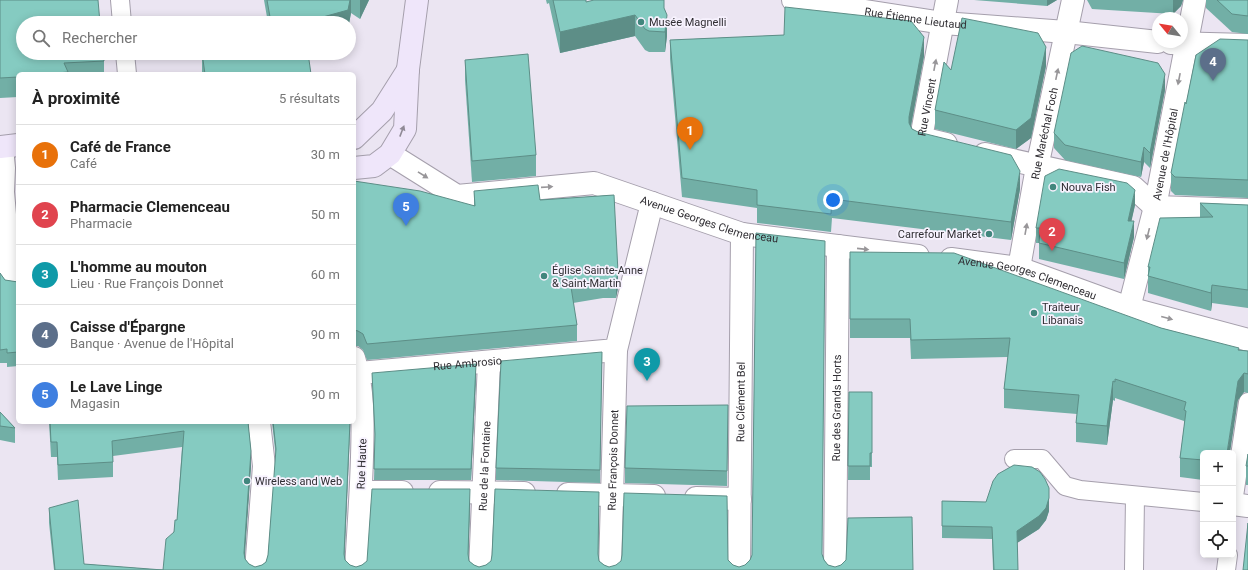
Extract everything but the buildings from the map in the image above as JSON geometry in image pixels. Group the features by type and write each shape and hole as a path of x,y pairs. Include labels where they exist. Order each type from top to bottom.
{"main road":[{"path":"356,168 374,166 390,154 405,130 408,69 417,0"},
{"path":"356,136 382,111 408,69"}],"street":[{"name":"Rue Étienne Lieutaud","path":"793,0 943,23 1066,32 1152,41"},
{"name":"Rue Vincent","path":"947,0 922,138 1037,167 1133,187 1155,207"},
{"name":"Rue Maréchal Foch","path":"1019,268 1037,167 1073,0"},
{"name":"Avenue de l'Hôpital","path":"1188,35 1195,0"},
{"name":"Rue Étienne Lieutaud","path":"1188,45 1248,45"},
{"name":"Avenue de l'Hôpital","path":"1129,308 1155,207 1185,48"},
{"path":"7,146 4,168 10,194 10,285"},
{"name":"Avenue Georges Clemenceau","path":"390,154 457,196 594,183 742,234 1019,268 1129,308 1248,340"},
{"path":"616,350 652,203"},
{"path":"1155,207 1248,210"},
{"name":"Rue Clément Bel","path":"739,570 742,234"},
{"name":"Rue des Grands Horts","path":"835,570 838,246"},
{"name":"Rue Ambrosio","path":"356,366 489,362 616,350"},
{"name":"Rue François Donnet","path":"610,570 616,350"},
{"name":"Rue de la Fontaine","path":"480,570 489,362"},
{"name":"Rue Haute","path":"356,366 363,411 361,492 356,570"},
{"path":"256,570 264,466 259,424"},
{"path":"361,492 484,492 740,499"},
{"path":"1236,504 1248,506"}],"lane":[{"path":"120,0 121,16"},
{"path":"125,60 126,72"},
{"path":"1236,486 1248,402"},
{"path":"1014,459 1042,459 1065,486 1080,490 1136,497 1200,502"},
{"path":"1134,570 1136,497"},
{"path":"1226,570 1228,558"}],"place":[{"name":"Musée Magnelli","path":"641,22"},
{"name":"Caisse d'Épargne","path":"1213,81"},
{"name":"Café de France","path":"690,150"},
{"name":"Nouva Fish","path":"1053,187"},
{"name":"Le Lave Linge","path":"406,226"},
{"name":"Carrefour Market","path":"989,234"},
{"name":"Pharmacie Clemenceau","path":"1052,251"},
{"name":"Église Sainte-Anne & Saint-Martin","path":"544,276"},
{"name":"Traiteur Libanais","path":"1034,313"},
{"name":"L'homme au mouton","path":"647,381"},
{"name":"Wireless and Web","path":"247,481"}]}
